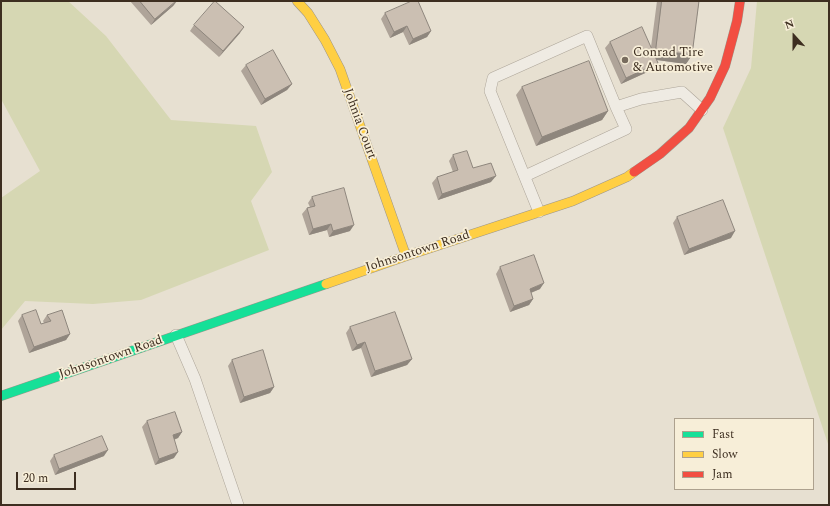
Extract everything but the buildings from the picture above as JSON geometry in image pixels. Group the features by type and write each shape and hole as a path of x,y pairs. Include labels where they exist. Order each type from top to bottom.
{"street":[{"name":"Johnia Court","path":"297,1 312,18 340,69 406,256"},
{"name":"Johnsontown Road","path":"1,396 406,256 573,201 627,177 660,154 689,128 710,98 725,66 737,21 740,1"}],"lane":[{"path":"525,176 626,129 587,36 493,78 490,91 539,212"},
{"path":"616,107 641,99 682,92 702,110"},
{"path":"176,335 195,379 238,505"}],"green space":[{"path":"1,1 68,1 106,36 171,120 256,126 272,172 251,201 269,250 141,300 93,304 25,301 1,330 1,198 40,171 1,99"},
{"path":"757,1 829,1 829,447 723,128 751,68"}],"traffic: fast":[{"path":"1,396 326,284"}],"traffic: slow":[{"path":"297,1 308,13 325,40 340,69 406,256"},
{"path":"326,284 573,201 627,177 634,172"}],"traffic: jam":[{"path":"634,172 660,154 689,128 710,98 725,66 737,21 740,1"}],"place":[{"name":"Conrad Tire & Automotive","path":"625,60"}]}
